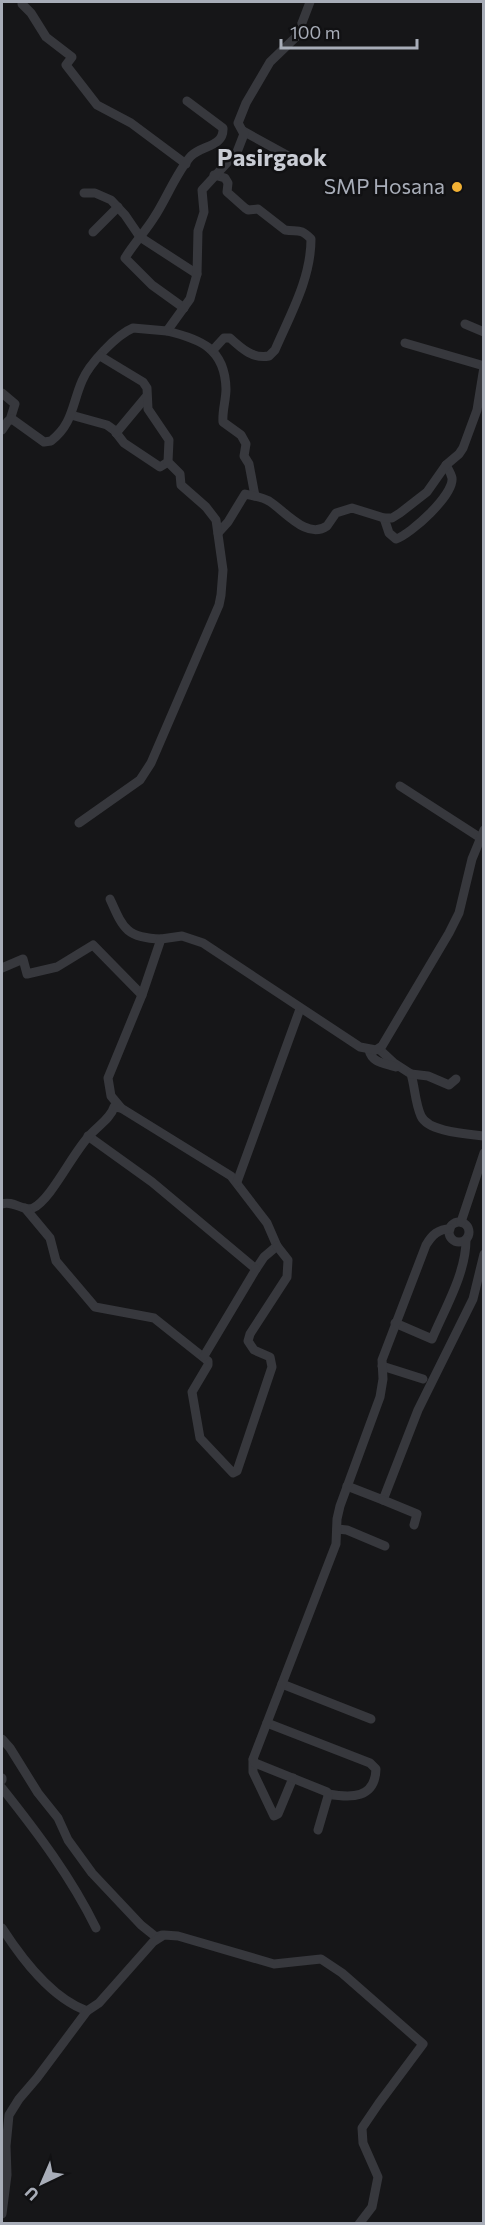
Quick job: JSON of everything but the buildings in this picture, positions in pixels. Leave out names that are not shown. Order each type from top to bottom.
[{"type":"street","points":[[22,2],[46,37],[72,57],[66,65],[97,105],[131,123],[186,164]]},
{"type":"street","points":[[292,159],[243,131],[238,123],[246,103],[270,62],[297,36],[310,2]]},
{"type":"street","points":[[184,308],[152,285],[126,260],[126,257],[154,219],[190,157],[217,143],[224,134],[223,128],[187,101]]},
{"type":"street","points":[[167,331],[193,292],[197,234],[204,212],[201,194],[204,185],[237,152],[243,131]]},
{"type":"street","points":[[213,351],[224,338],[230,338],[254,356],[269,356],[275,350],[299,296],[311,252],[310,239],[305,233],[298,229],[285,230],[257,208],[251,210],[245,208],[226,192],[228,183],[225,178],[214,175]]},
{"type":"street","points":[[84,194],[95,193],[105,197],[118,207],[140,237],[196,274]]},
{"type":"street","points":[[93,232],[118,207]]},
{"type":"street","points":[[465,324],[483,332]]},
{"type":"street","points":[[4,426],[15,420],[47,442],[53,440],[65,428],[71,416],[84,376],[123,333],[133,328],[167,331],[197,339],[213,351],[224,378],[226,389],[224,422],[241,435],[244,441],[244,456],[249,464],[255,496]]},
{"type":"street","points":[[218,533],[228,522],[245,494],[266,499],[307,529],[315,531],[327,526],[336,513],[352,508],[384,519],[400,513],[427,492],[446,465],[463,448],[477,410],[483,372],[405,343]]},
{"type":"street","points":[[80,823],[140,780],[155,755],[173,708],[219,605],[223,570],[213,515],[181,485],[180,474],[168,462],[169,440],[148,409],[147,388],[143,382],[100,356]]},
{"type":"street","points":[[2,393],[15,404],[4,426]]},
{"type":"street","points":[[116,433],[146,398]]},
{"type":"street","points":[[71,416],[107,425],[124,443],[160,467],[168,462]]},
{"type":"street","points":[[384,519],[389,533],[396,539],[414,527],[439,503],[450,485],[451,476],[446,465]]},
{"type":"street","points":[[379,1049],[450,933],[462,904],[481,834],[400,786]]},
{"type":"street","points":[[110,899],[120,923],[128,932],[144,939],[182,936],[203,942],[360,1047],[369,1050],[379,1049],[408,1072],[420,1115],[426,1123],[441,1129],[483,1136]]},
{"type":"street","points":[[25,1208],[50,1238],[56,1261],[95,1307],[154,1318],[208,1361],[208,1365],[191,1393],[200,1436],[230,1471],[235,1473],[272,1367],[270,1357],[254,1350],[248,1341],[250,1334],[287,1277],[288,1260],[277,1246],[267,1223],[237,1182],[213,1164],[121,1108],[111,1096],[108,1078],[142,995],[160,939]]},
{"type":"street","points":[[2,968],[23,959],[27,974],[57,967],[93,945],[142,995]]},
{"type":"street","points":[[237,1182],[300,1009]]},
{"type":"street","points":[[369,1050],[370,1056],[375,1060],[408,1072],[428,1076],[450,1085],[456,1079]]},
{"type":"street","points":[[2,1203],[10,1202],[25,1208],[33,1208],[47,1195],[88,1136],[110,1115],[114,1107],[121,1108]]},
{"type":"street","points":[[88,1136],[152,1182],[256,1269]]},
{"type":"street","points":[[461,1222],[483,1153]]},
{"type":"street","points":[[395,1323],[432,1339],[461,1271],[466,1253],[468,1228],[461,1222],[454,1223],[449,1236],[454,1241],[466,1240]]},
{"type":"street","points":[[293,1778],[278,1814],[274,1816],[253,1772],[253,1760],[336,1544],[340,1506],[380,1396],[382,1366],[395,1323],[426,1245],[441,1228],[450,1229]]},
{"type":"street","points":[[204,1356],[256,1269],[264,1257],[277,1246]]},
{"type":"street","points":[[383,1500],[418,1410],[473,1299],[482,1271],[483,1254]]},
{"type":"street","points":[[382,1366],[423,1379]]},
{"type":"street","points":[[347,1486],[417,1514],[414,1525]]},
{"type":"street","points":[[337,1528],[385,1546]]},
{"type":"street","points":[[282,1684],[371,1719]]},
{"type":"street","points":[[253,1760],[255,1763],[326,1791],[328,1794],[353,1797],[362,1795],[373,1781],[376,1771],[370,1763],[267,1723]]},
{"type":"street","points":[[2,1739],[38,1793],[58,1818],[68,1840],[92,1873],[141,1925],[156,1937],[177,1936],[274,1964],[321,1959],[342,1973],[423,2044],[362,2128],[363,2143],[378,2177],[372,2207],[359,2223]]},
{"type":"street","points":[[2,1788],[34,1827],[82,1900],[96,1928]]},
{"type":"street","points":[[318,1830],[328,1794]]},
{"type":"street","points":[[2,1928],[29,1966],[51,1987],[87,2011]]},
{"type":"street","points":[[2,2214],[8,2175],[6,2146],[9,2115],[87,2011],[99,2003],[153,1942],[162,1935]]},
{"type":"place","name":"SMP Hosana","points":[[457,187]]},
{"type":"district","name":"Pasirgaok","points":[[272,158]]}]
